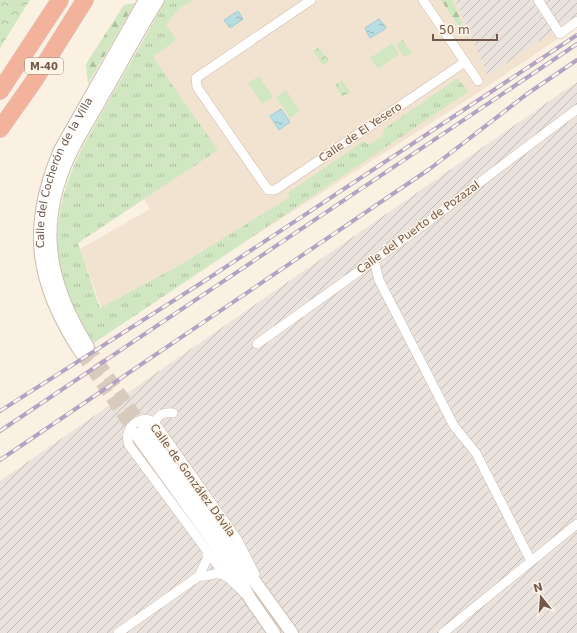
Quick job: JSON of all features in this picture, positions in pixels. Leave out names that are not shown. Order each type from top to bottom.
[{"type":"highway","name":"M-40","points":[[0,91],[60,0]]},
{"type":"highway","name":"M-40","points":[[0,129],[34,81],[85,0]]},
{"type":"street","name":"Calle del Cocherón de la Villa","points":[[146,0],[60,150],[49,175],[44,194],[40,225],[43,271],[56,312],[84,350],[66,308],[55,276],[51,254],[54,204],[67,160],[158,0]]},
{"type":"street","name":"Calle de El Yesero","points":[[311,0],[196,78],[197,87],[266,189],[275,190],[465,62]]},
{"type":"street","points":[[423,0],[478,81]]},
{"type":"street","points":[[538,0],[560,34],[577,21]]},
{"type":"street","name":"Calle del Puerto de Pozazal","points":[[257,344],[374,260],[577,109]]},
{"type":"street","points":[[374,260],[379,280],[454,426],[476,453],[531,561]]},
{"type":"street","points":[[145,428],[162,413],[173,413]]},
{"type":"street","name":"Calle de González Dávila","points":[[251,600],[225,574],[129,445],[127,434],[130,427],[136,422],[147,419],[145,428],[251,600],[274,633]]},
{"type":"street","name":"Calle de González Dávila","points":[[145,428],[292,633]]},
{"type":"street","points":[[443,633],[577,524]]},
{"type":"street","points":[[118,633],[199,576],[207,558],[208,551]]},
{"type":"street","points":[[199,576],[206,577],[225,574]]},
{"type":"shaded area","points":[[182,0],[577,0],[577,26],[470,98],[109,329],[80,249],[150,209],[103,129],[173,6]]},
{"type":"shaded area","points":[[455,0],[577,0],[577,15],[488,76]]},
{"type":"shaded area","points":[[577,82],[577,633],[0,633],[0,481]]},
{"type":"green space","points":[[0,0],[30,0],[0,48]]},
{"type":"green space","points":[[166,0],[193,0],[179,9],[166,24],[176,40],[153,57],[218,150],[78,243],[100,308],[182,264],[290,197],[289,192],[364,141],[367,144],[371,144],[383,135],[384,129],[458,78],[468,92],[94,343],[79,318],[68,295],[61,271],[58,248],[58,225],[62,201],[70,176],[81,150]]},
{"type":"green space","points":[[441,0],[453,0],[470,43]]},
{"type":"green space","points":[[135,3],[88,84],[86,64],[124,5]]},
{"type":"green space","points":[[403,40],[412,53],[404,57],[396,45]]},
{"type":"green space","points":[[392,43],[399,54],[378,69],[370,58]]},
{"type":"green space","points":[[319,47],[329,61],[323,65],[313,51]]},
{"type":"green space","points":[[259,76],[273,97],[262,104],[248,83]]},
{"type":"green space","points":[[342,80],[350,92],[342,97],[335,85]]},
{"type":"green space","points":[[286,90],[300,111],[290,118],[276,97]]},
{"type":"water","points":[[238,11],[243,19],[230,28],[224,20]]},
{"type":"water","points":[[379,19],[386,27],[370,38],[365,28]]},
{"type":"water","points":[[281,109],[290,122],[279,130],[270,116]]},
{"type":"tunnel","points":[[88,347],[144,428]]},
{"type":"tunnel","points":[[81,353],[136,434]]},
{"type":"railway","points":[[0,411],[206,280],[577,35]]},
{"type":"railway","points":[[0,431],[577,44]]},
{"type":"railway","points":[[0,460],[431,168],[527,94],[577,60]]}]
